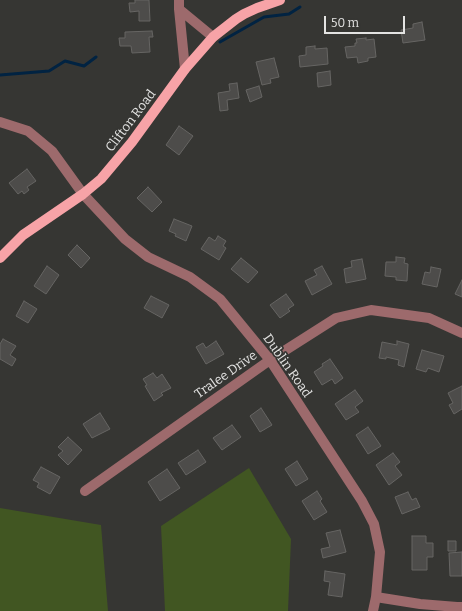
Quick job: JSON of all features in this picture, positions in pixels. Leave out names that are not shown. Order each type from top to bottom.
[{"type":"main road","name":"Clifton Road","points":[[0,258],[32,228],[83,194],[101,179],[122,154],[185,69],[214,37],[244,14],[256,8],[280,0]]},
{"type":"street","points":[[179,5],[214,37]]},
{"type":"street","points":[[179,5],[185,69]]},
{"type":"street","name":"Dublin Road","points":[[0,122],[28,131],[52,151],[83,194],[126,239],[148,257],[190,277],[220,299],[270,360],[362,502],[374,524],[380,552],[376,597],[373,611]]},
{"type":"street","name":"Tralee Drive","points":[[85,491],[270,360],[336,318],[371,310],[429,318],[462,333]]},
{"type":"street","points":[[376,597],[420,604],[457,608],[462,607]]},
{"type":"green space","points":[[249,468],[291,539],[288,611],[165,611],[161,526]]},
{"type":"green space","points":[[0,508],[101,525],[108,611],[0,611]]},
{"type":"building","points":[[135,0],[149,0],[150,21],[139,21],[139,11],[130,12],[129,3],[135,3]]},
{"type":"building","points":[[422,22],[425,40],[403,43],[401,30],[413,28],[413,24]]},
{"type":"building","points":[[152,31],[153,37],[149,37],[150,52],[132,53],[131,46],[120,46],[119,38],[125,38],[125,32]]},
{"type":"building","points":[[366,38],[366,40],[374,39],[376,57],[368,58],[368,61],[358,63],[357,57],[347,58],[345,47],[355,46],[355,43],[357,43],[356,39]]},
{"type":"building","points":[[315,46],[315,49],[327,48],[328,64],[300,67],[299,56],[306,55],[306,47]]},
{"type":"building","points":[[274,58],[279,77],[270,79],[271,83],[262,85],[256,62]]},
{"type":"building","points":[[330,71],[331,85],[318,87],[317,73]]},
{"type":"building","points":[[237,83],[239,98],[227,100],[228,110],[220,111],[218,93],[230,91],[229,84]]},
{"type":"building","points":[[259,86],[262,97],[250,102],[246,90]]},
{"type":"building","points":[[179,126],[193,136],[179,155],[166,145]]},
{"type":"building","points":[[27,169],[36,181],[27,187],[29,190],[24,194],[22,191],[18,194],[9,183]]},
{"type":"building","points":[[148,187],[162,202],[152,212],[137,198]]},
{"type":"building","points":[[174,219],[192,226],[186,241],[175,236],[176,234],[169,231]]},
{"type":"building","points":[[218,236],[226,241],[223,246],[226,248],[219,260],[201,249],[209,237],[215,241]]},
{"type":"building","points":[[77,245],[90,258],[81,268],[68,255]]},
{"type":"building","points":[[396,257],[405,258],[404,263],[408,264],[407,281],[396,280],[396,277],[385,276],[386,262],[396,262]]},
{"type":"building","points":[[241,258],[258,272],[248,283],[231,269]]},
{"type":"building","points":[[362,259],[366,279],[346,283],[344,269],[352,267],[351,261]]},
{"type":"building","points":[[47,266],[59,275],[46,294],[34,286]]},
{"type":"building","points":[[322,266],[332,284],[312,295],[305,281],[317,275],[314,270]]},
{"type":"building","points":[[431,267],[441,269],[437,287],[422,284],[425,272],[430,273]]},
{"type":"building","points":[[462,280],[462,297],[455,294]]},
{"type":"building","points":[[286,294],[294,305],[288,309],[290,311],[280,318],[270,305]]},
{"type":"building","points":[[151,296],[169,305],[162,318],[144,308]]},
{"type":"building","points":[[24,301],[37,309],[28,323],[16,316]]},
{"type":"building","points":[[3,339],[16,346],[10,355],[16,359],[12,366],[0,359],[0,344]]},
{"type":"building","points":[[216,341],[224,354],[206,364],[196,347],[203,343],[206,348]]},
{"type":"building","points":[[397,341],[409,344],[404,367],[398,365],[399,360],[386,357],[386,359],[379,358],[382,342],[397,345]]},
{"type":"building","points":[[422,350],[444,356],[439,372],[428,368],[426,372],[416,369]]},
{"type":"building","points":[[330,359],[343,378],[335,384],[332,379],[322,385],[314,372]]},
{"type":"building","points":[[153,373],[157,378],[162,374],[171,388],[161,393],[163,395],[154,401],[145,386],[147,385],[143,379]]},
{"type":"building","points":[[462,386],[462,409],[454,414],[449,405],[453,403],[448,393]]},
{"type":"building","points":[[355,390],[363,401],[355,407],[359,412],[346,420],[335,404]]},
{"type":"building","points":[[261,408],[272,425],[260,432],[250,416]]},
{"type":"building","points":[[100,413],[110,429],[92,438],[83,424]]},
{"type":"building","points":[[232,425],[241,437],[222,450],[213,438]]},
{"type":"building","points":[[368,427],[381,446],[368,454],[356,435]]},
{"type":"building","points":[[68,437],[82,450],[68,465],[58,455],[63,451],[58,447]]},
{"type":"building","points":[[198,450],[206,462],[186,475],[178,463]]},
{"type":"building","points":[[393,453],[400,462],[395,466],[402,475],[389,485],[376,465]]},
{"type":"building","points":[[297,461],[308,479],[296,486],[285,469]]},
{"type":"building","points":[[41,467],[60,477],[50,494],[37,487],[39,483],[33,480]]},
{"type":"building","points":[[167,469],[180,488],[160,501],[148,482]]},
{"type":"building","points":[[317,491],[322,499],[320,501],[327,512],[314,520],[302,501]]},
{"type":"building","points":[[408,492],[412,500],[416,498],[420,507],[402,514],[395,497]]},
{"type":"building","points":[[340,530],[346,552],[323,558],[321,549],[330,547],[326,533]]},
{"type":"building","points":[[412,536],[426,536],[426,543],[433,543],[433,557],[427,557],[427,570],[412,570]]},
{"type":"building","points":[[448,541],[456,541],[456,551],[448,551]]},
{"type":"building","points":[[462,552],[462,576],[450,576],[449,553]]},
{"type":"building","points":[[325,571],[345,574],[342,597],[328,595],[330,582],[324,581]]},
{"type":"waterway","points":[[220,42],[264,17],[289,14],[300,7]]},
{"type":"waterway","points":[[0,75],[49,71],[65,61],[84,66],[96,57]]}]
